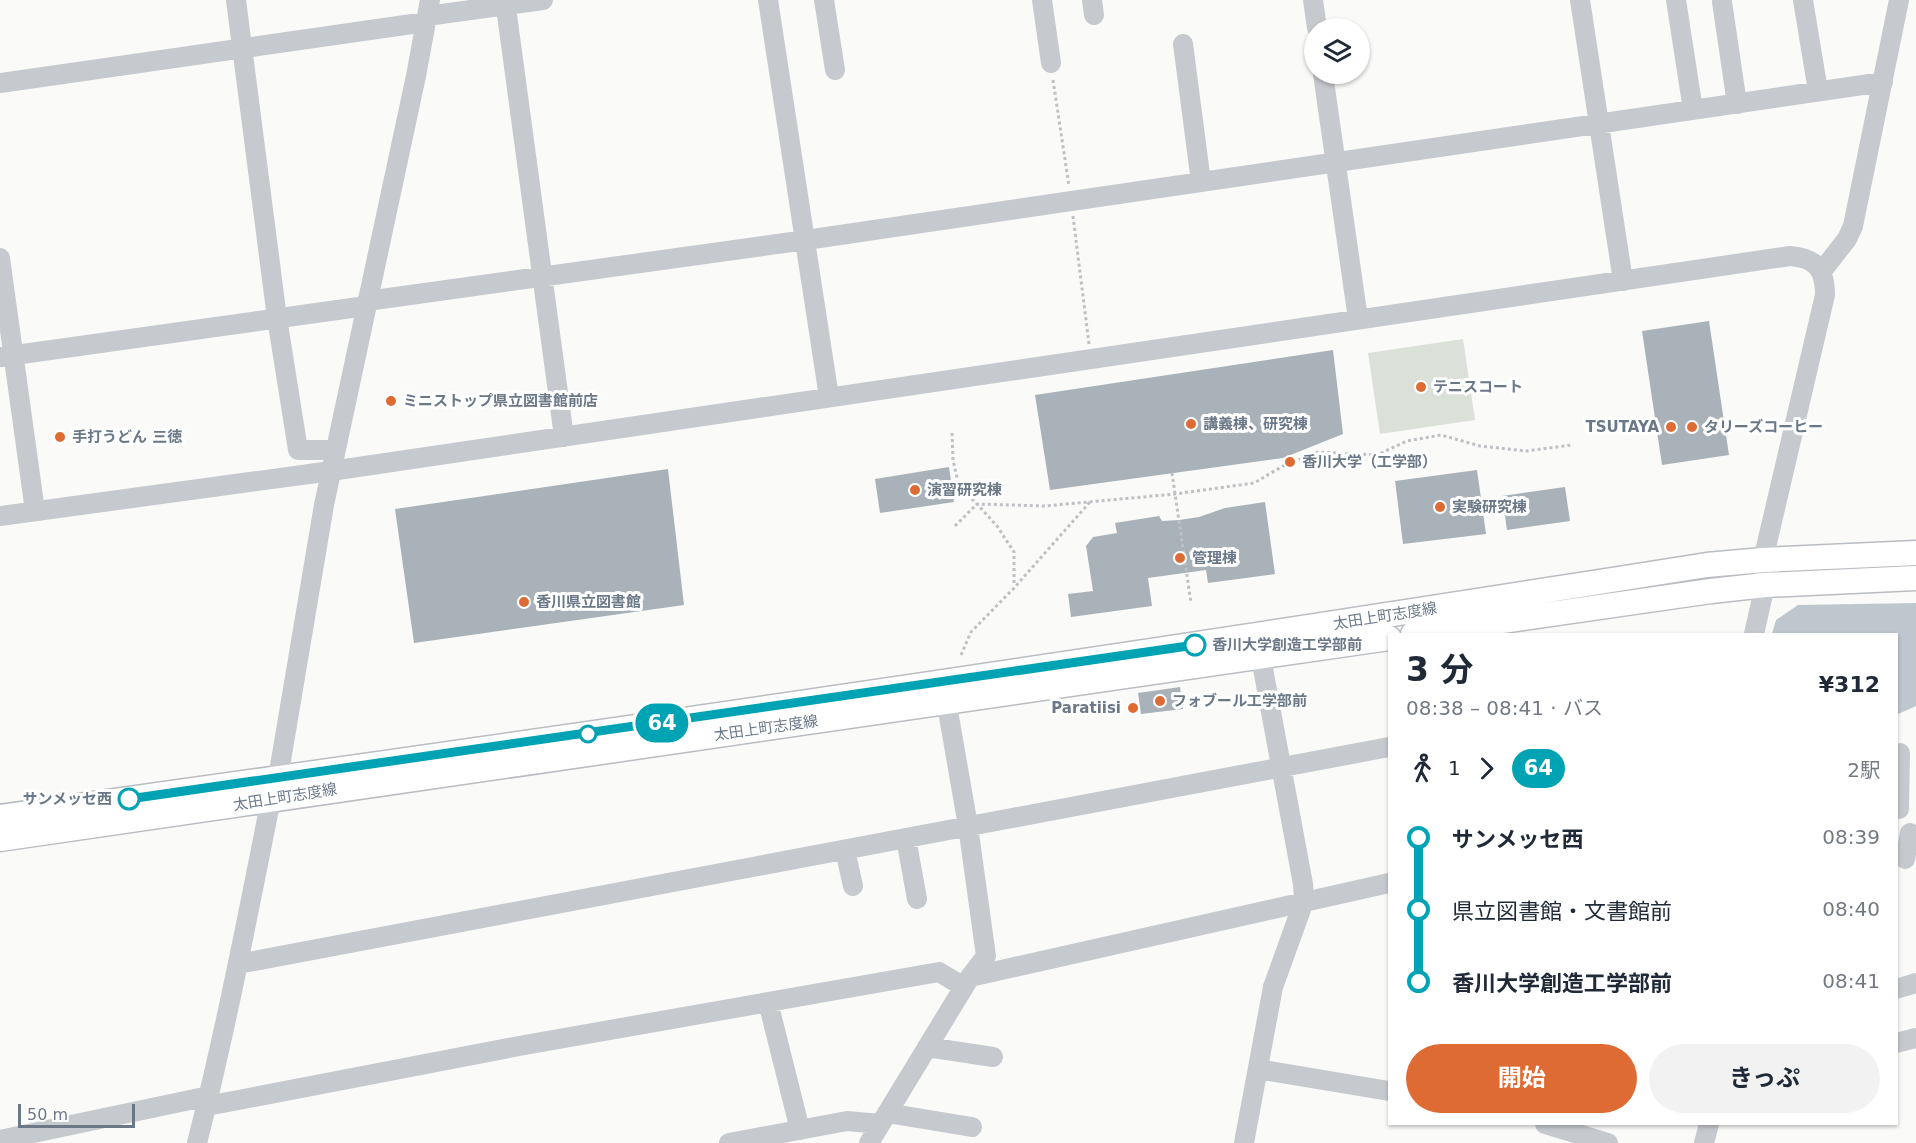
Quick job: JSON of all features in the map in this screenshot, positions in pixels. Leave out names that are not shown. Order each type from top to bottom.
[{"type":"main road","name":"太田上町志度線","points":[[0,817],[274,788],[1259,646],[1707,565],[1763,560],[1916,554]]},
{"type":"main road","name":"太田上町志度線","points":[[1420,633],[1765,585],[1916,578]]},
{"type":"main road","name":"太田上町志度線","points":[[1259,646],[1388,638]]},
{"type":"main road","name":"太田上町志度線","points":[[0,838],[274,788]]},
{"type":"street","points":[[236,0],[277,318],[298,450],[335,450]]},
{"type":"street","points":[[0,82],[242,48],[428,13],[543,0]]},
{"type":"street","points":[[768,0],[829,398]]},
{"type":"street","points":[[824,0],[835,70]]},
{"type":"street","points":[[1042,0],[1051,63]]},
{"type":"street","points":[[1312,0],[1315,18]]},
{"type":"street","points":[[1580,0],[1623,281]]},
{"type":"street","points":[[1676,0],[1693,110]]},
{"type":"street","points":[[1803,0],[1818,91]]},
{"type":"street","points":[[1822,271],[1847,239],[1853,225],[1899,0]]},
{"type":"street","points":[[1722,2],[1737,104]]},
{"type":"street","points":[[506,3],[564,437]]},
{"type":"street","points":[[198,1143],[216,1069],[274,788],[335,450],[428,13]]},
{"type":"street","points":[[1183,44],[1202,182]]},
{"type":"street","points":[[7,356],[1882,82]]},
{"type":"street","points":[[1324,84],[1358,319]]},
{"type":"street","points":[[0,516],[331,471],[1790,256],[1803,257],[1822,271],[1825,295],[1763,560],[1765,585],[1754,633]]},
{"type":"street","points":[[0,258],[7,356],[35,511]]},
{"type":"street","points":[[1244,1143],[1274,987],[1304,901],[1303,884],[1259,646]]},
{"type":"street","points":[[869,1143],[967,982],[986,956],[968,826],[945,692]]},
{"type":"street","points":[[238,964],[1388,747]]},
{"type":"street","points":[[1898,809],[1904,751]]},
{"type":"street","points":[[1906,859],[1907,831]]},
{"type":"street","points":[[906,838],[917,899]]},
{"type":"street","points":[[844,850],[853,886]]},
{"type":"street","points":[[0,1140],[939,972],[967,982],[1304,901],[1388,883]]},
{"type":"street","points":[[1898,988],[1916,983]]},
{"type":"street","points":[[768,1002],[800,1130]]},
{"type":"street","points":[[1898,1043],[1916,1038]]},
{"type":"street","points":[[927,1047],[993,1058]]},
{"type":"street","points":[[1258,1069],[1388,1091]]},
{"type":"street","points":[[729,1143],[847,1121],[883,1118],[972,1127]]},
{"type":"street","points":[[1548,1125],[1608,1143]]},
{"type":"street","points":[[1704,1143],[1709,1125]]},
{"type":"path","points":[[952,433],[953,460],[959,486],[997,526],[1014,552],[1014,588]]},
{"type":"path","points":[[955,526],[977,504],[1046,506],[1175,495],[1254,483],[1283,466],[1318,452],[1377,455],[1407,441],[1441,435],[1480,446],[1526,451],[1572,445]]},
{"type":"path","points":[[1172,473],[1191,603]]},
{"type":"path","points":[[961,655],[970,632],[1014,588],[1090,502]]},
{"type":"shaded area","name":"テニスコート","points":[[1463,339],[1475,420],[1380,434],[1368,353]]},
{"type":"shaded area","points":[[1916,603],[1916,706],[1898,714],[1898,633],[1772,633],[1776,620],[1798,605]]},
{"type":"building","points":[[1709,321],[1729,455],[1662,465],[1642,331]]},
{"type":"building","name":"講義棟、研究棟","points":[[1333,350],[1343,434],[1283,458],[1050,490],[1035,395]]},
{"type":"building","name":"演習研究棟","points":[[949,467],[954,502],[880,513],[875,479]]},
{"type":"building","points":[[668,469],[684,605],[414,643],[395,509]]},
{"type":"building","name":"実験研究棟","points":[[1477,470],[1486,534],[1403,544],[1395,481]]},
{"type":"building","points":[[1565,487],[1570,521],[1507,530],[1502,496]]},
{"type":"building","name":"管理棟","points":[[1265,502],[1275,574],[1208,583],[1206,570],[1148,578],[1152,606],[1071,617],[1068,594],[1093,591],[1086,546],[1093,537],[1117,533],[1115,523],[1159,516],[1162,521],[1179,520],[1199,517],[1225,508]]},
{"type":"building","name":"フォブール工学部前","points":[[1180,687],[1183,709],[1141,714],[1138,693]]},
{"type":"bus line","name":"64","points":[[129,799],[1195,645]]},
{"type":"place","name":"テニスコート","points":[[1421,387]]},
{"type":"place","name":"ミニストップ県立図書館前店","points":[[391,401]]},
{"type":"place","name":"講義棟、研究棟","points":[[1191,424]]},
{"type":"place","name":"TSUTAYA","points":[[1671,427]]},
{"type":"place","name":"タリーズコーヒー","points":[[1692,427]]},
{"type":"place","name":"手打うどん 三徳","points":[[60,437]]},
{"type":"place","name":"香川大学（工学部）","points":[[1290,462]]},
{"type":"place","name":"演習研究棟","points":[[915,490]]},
{"type":"place","name":"実験研究棟","points":[[1440,507]]},
{"type":"place","name":"管理棟","points":[[1180,558]]},
{"type":"place","name":"香川県立図書館","points":[[524,602]]},
{"type":"place","name":"香川大学創造工学部前","points":[[1195,645]]},
{"type":"place","name":"フォブール工学部前","points":[[1160,701]]},
{"type":"place","name":"Paratiisi","points":[[1133,708]]},
{"type":"place","name":"サンメッセ西","points":[[129,799]]}]
